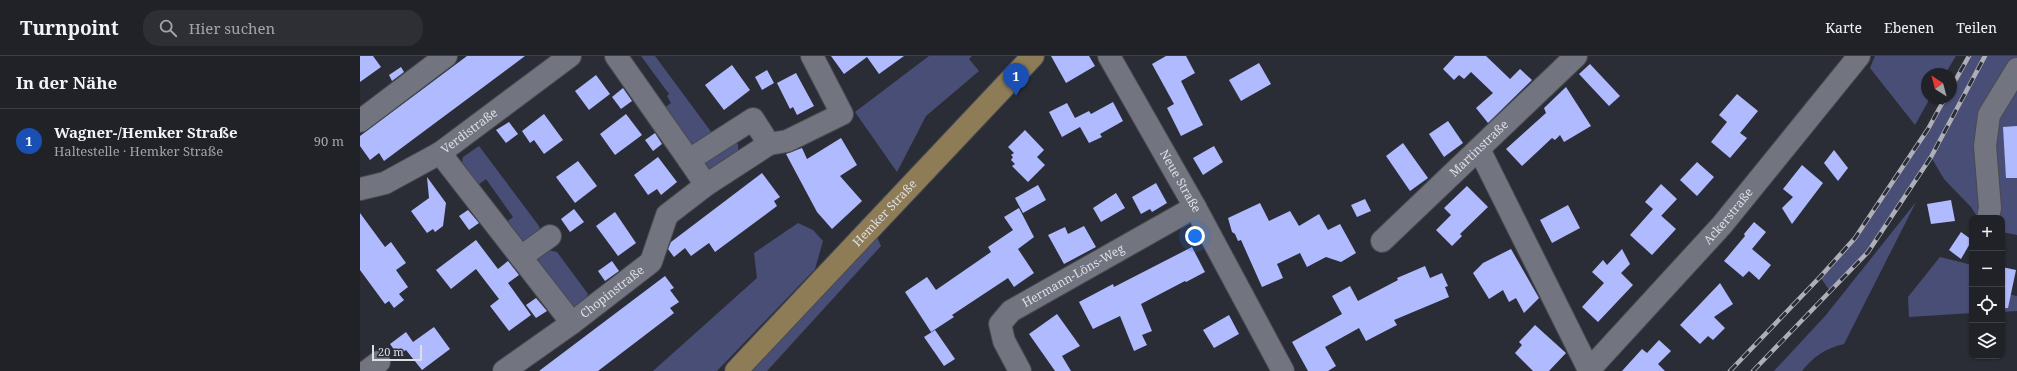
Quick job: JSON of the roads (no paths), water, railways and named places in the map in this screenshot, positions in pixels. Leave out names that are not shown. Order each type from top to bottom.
[{"type":"main road","name":"Hemker Straße","points":[[736,371],[1033,56]]},
{"type":"street","points":[[360,121],[446,56]]},
{"type":"street","points":[[616,56],[706,185]]},
{"type":"street","name":"Chopinstraße","points":[[504,371],[572,323],[651,262],[667,215],[706,185],[769,144],[787,140],[842,114],[812,56]]},
{"type":"street","name":"Neue Straße","points":[[1109,56],[1195,207],[1283,371]]},
{"type":"street","name":"Martinstraße","points":[[1382,241],[1576,56]]},
{"type":"street","name":"Ackerstraße","points":[[1479,149],[1589,370],[1722,225],[1859,56]]},
{"type":"street","name":"Verdistraße","points":[[360,189],[385,183],[440,153],[563,58]]},
{"type":"street","points":[[1989,215],[1990,208],[1985,146],[1990,115],[2017,69]]},
{"type":"street","points":[[689,160],[753,119],[769,144]]},
{"type":"street","name":"Chopinstraße","points":[[440,153],[572,323]]},
{"type":"street","name":"Hermann-Löns-Weg","points":[[1020,371],[1004,341],[1000,324],[1011,311],[1195,207]]},
{"type":"street","points":[[521,258],[550,236]]},
{"type":"railway","points":[[1957,77],[1969,56]]},
{"type":"railway","points":[[1753,371],[1868,252],[1931,157],[1985,56]]},
{"type":"railway","points":[[1730,371],[1820,277],[1855,238],[1928,129],[1942,104]]},
{"type":"place","name":"Wagner-/Hemker Straße","points":[[1016,96]]}]
